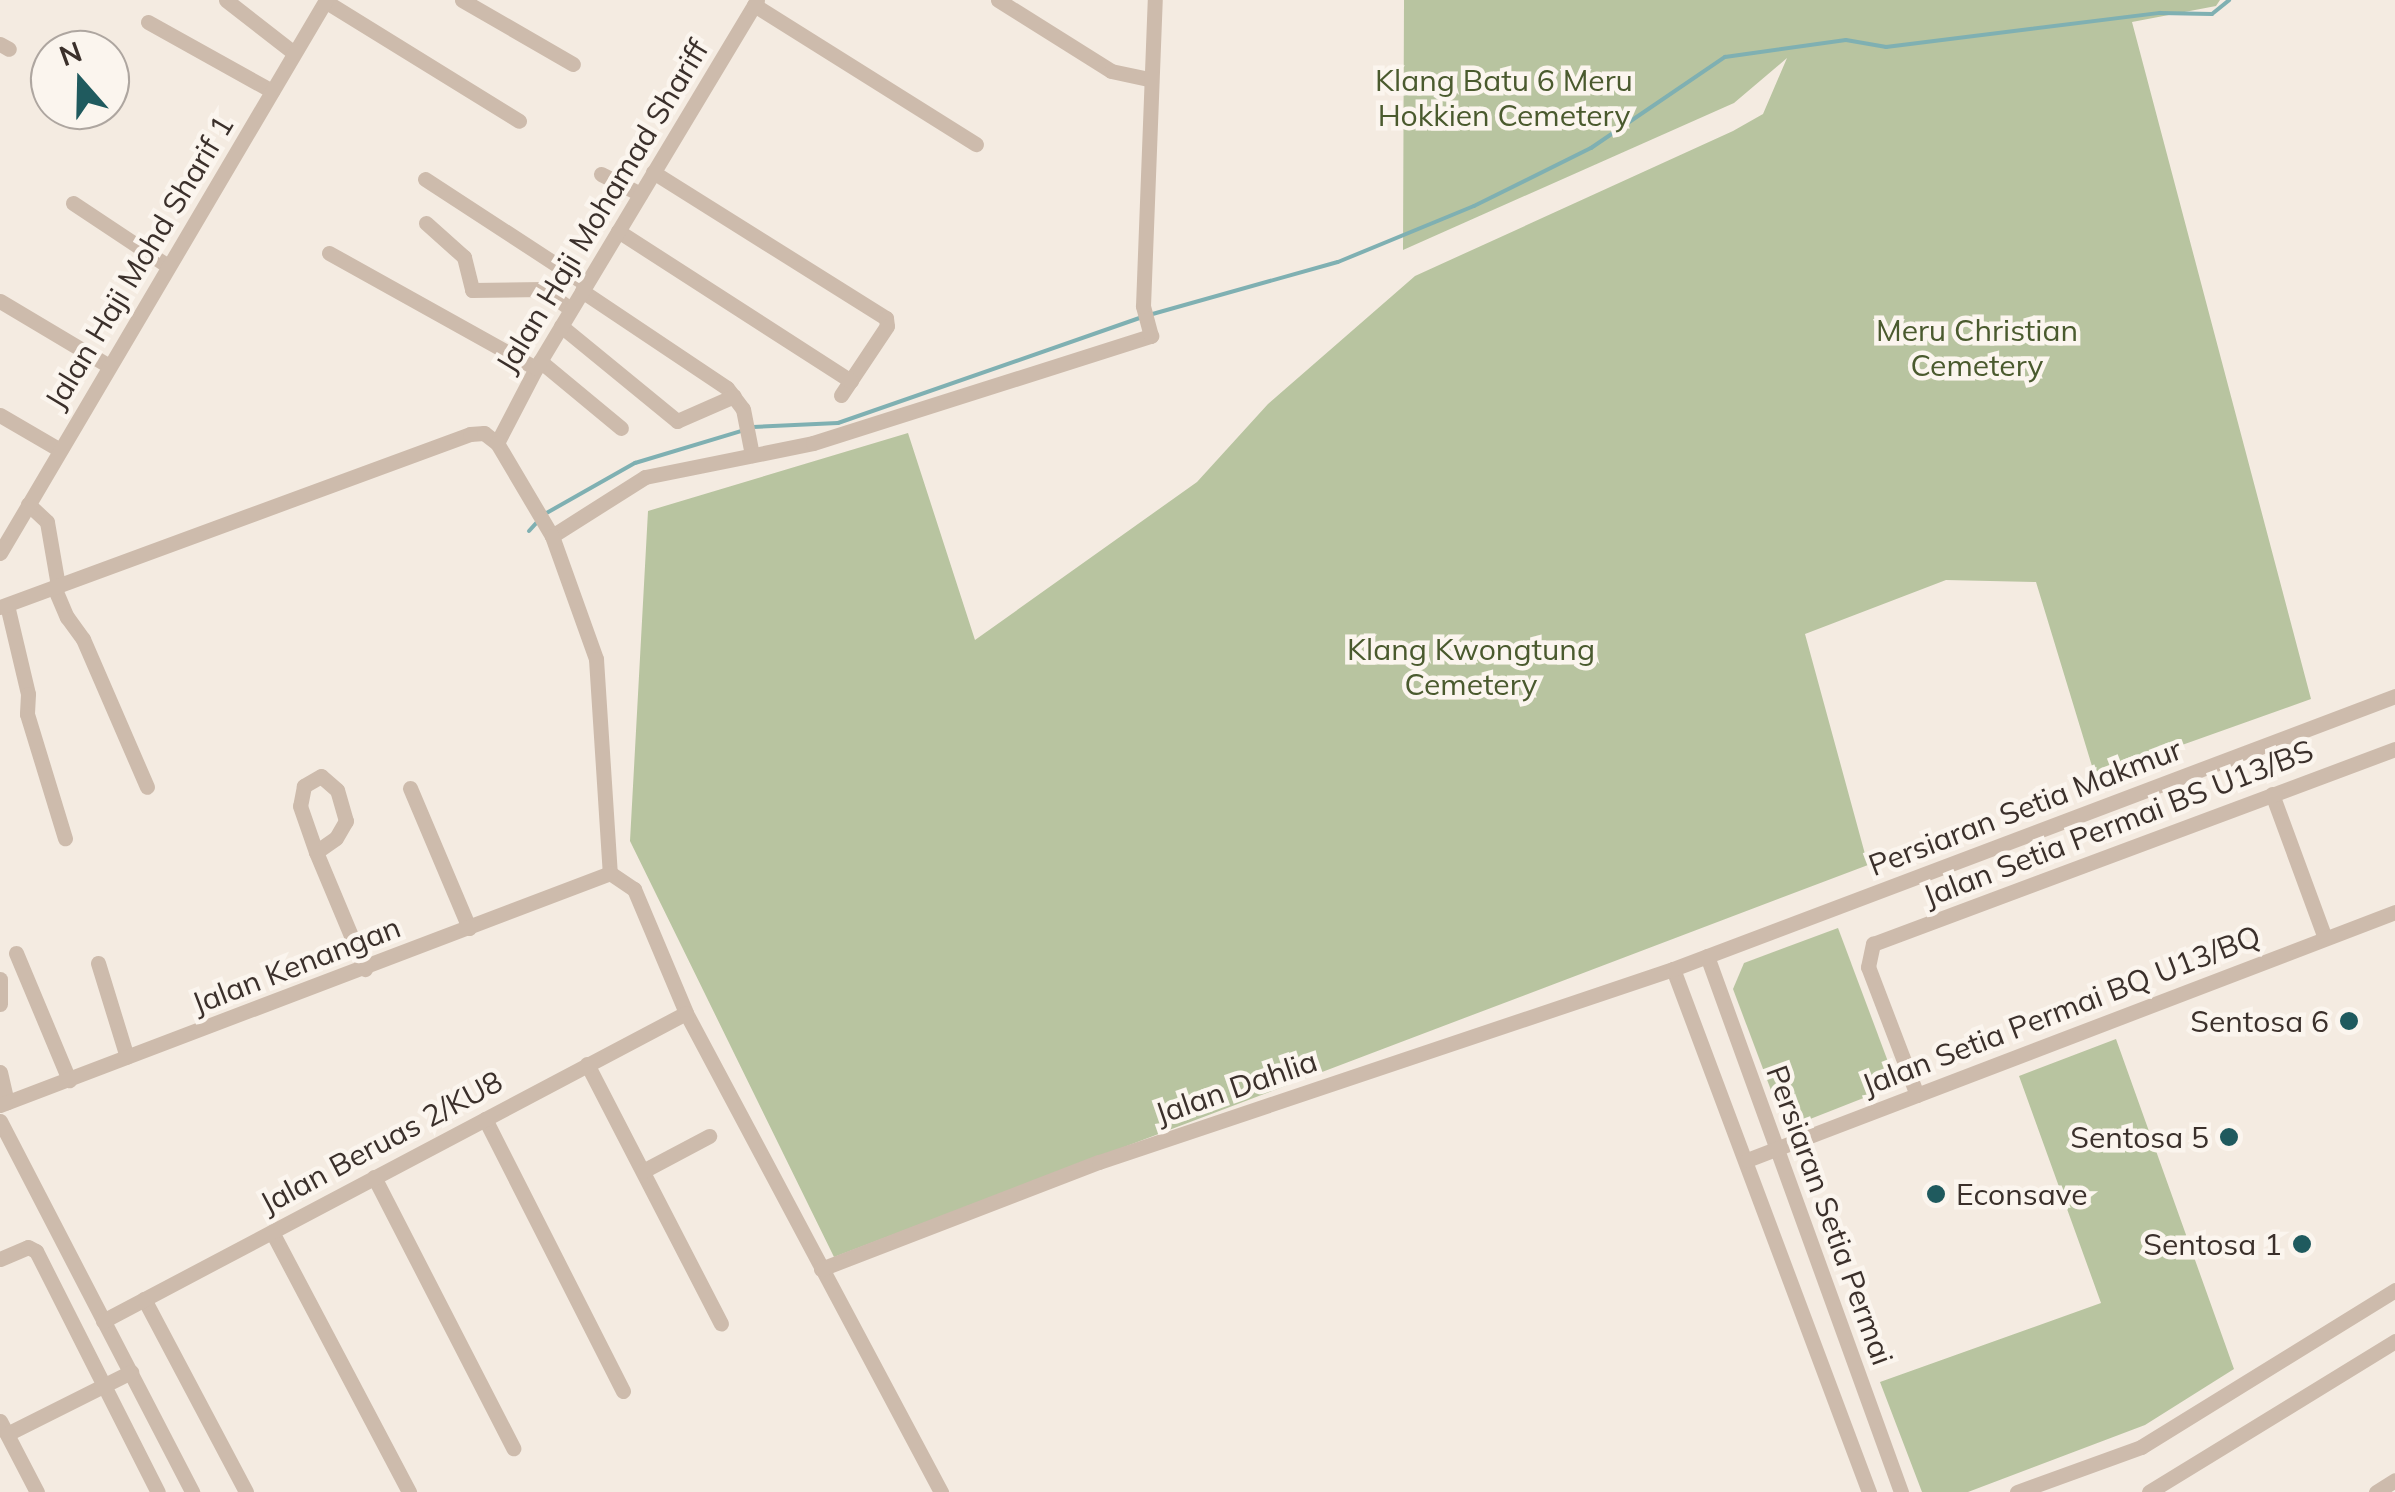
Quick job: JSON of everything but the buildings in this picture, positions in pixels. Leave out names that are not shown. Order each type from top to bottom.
[{"type":"street","points":[[226,0],[294,53]]},
{"type":"street","points":[[325,0],[519,120]]},
{"type":"street","name":"Jalan Haji Mohd Sharif 1","points":[[0,554],[325,0]]},
{"type":"street","points":[[462,0],[573,64]]},
{"type":"street","points":[[998,0],[1111,71],[1150,79]]},
{"type":"street","points":[[545,525],[645,477],[750,440],[813,443],[1150,336],[1145,314],[1155,0]]},
{"type":"street","points":[[755,2],[976,144]]},
{"type":"street","name":"Jalan Haji Mohamad Shariff","points":[[498,443],[560,326],[755,2]]},
{"type":"street","points":[[148,22],[272,92]]},
{"type":"street","points":[[618,231],[846,388],[887,326],[886,318],[653,172]]},
{"type":"street","points":[[602,174],[640,194]]},
{"type":"street","points":[[425,179],[734,396],[750,440]]},
{"type":"street","points":[[74,203],[168,266]]},
{"type":"street","points":[[426,223],[467,260],[472,290],[544,288],[570,310]]},
{"type":"street","points":[[329,253],[538,364],[621,428]]},
{"type":"street","points":[[0,301],[110,366]]},
{"type":"street","points":[[560,326],[678,421],[734,396]]},
{"type":"street","points":[[0,415],[60,450]]},
{"type":"street","points":[[65,838],[27,714],[28,694],[4,606],[470,434],[484,433],[498,443],[545,525],[596,659],[610,873],[634,889],[686,1014],[941,1492]]},
{"type":"street","points":[[28,504],[47,522],[56,587],[67,617],[84,639],[147,787]]},
{"type":"street","name":"Persiaran Setia Makmur","points":[[1673,969],[2395,696]]},
{"type":"street","name":"Jalan Setia Permai BS U13/BS","points":[[1917,1095],[1868,967],[1873,944],[2395,748]]},
{"type":"street","points":[[316,852],[336,838],[346,821],[337,790],[321,776],[304,786],[300,806],[316,852],[365,969]]},
{"type":"street","points":[[410,788],[469,928]]},
{"type":"street","points":[[2272,794],[2325,938]]},
{"type":"street","name":"Jalan Kenangan","points":[[4,1103],[610,873]]},
{"type":"street","name":"Jalan Setia Permai BQ U13/BQ","points":[[1747,1160],[2395,912]]},
{"type":"street","points":[[16,953],[68,1080]]},
{"type":"street","name":"Persiaran Setia Permai","points":[[1707,956],[1901,1492]]},
{"type":"street","points":[[98,963],[127,1058]]},
{"type":"street","name":"Persiaran Setia Permai","points":[[1673,969],[1870,1492]]},
{"type":"street","name":"Jalan Dahlia","points":[[820,1269],[1099,1162],[1673,969]]},
{"type":"street","points":[[0,979],[0,1004]]},
{"type":"street","name":"Jalan Beruas 2/KU8","points":[[104,1321],[686,1014]]},
{"type":"street","points":[[588,1064],[721,1324]]},
{"type":"street","points":[[0,1072],[4,1103]]},
{"type":"street","points":[[485,1119],[623,1391]]},
{"type":"street","points":[[0,1121],[192,1492]]},
{"type":"street","points":[[643,1171],[709,1136]]},
{"type":"street","points":[[374,1177],[513,1448]]},
{"type":"street","points":[[272,1232],[409,1492]]},
{"type":"street","points":[[0,1259],[28,1247],[36,1252],[158,1492]]},
{"type":"street","points":[[2017,1492],[2142,1446],[2395,1290]]},
{"type":"street","points":[[144,1299],[246,1492]]},
{"type":"street","points":[[2149,1492],[2395,1341]]},
{"type":"street","points":[[37,1492],[3,1428],[103,1388],[131,1372]]},
{"type":"street","points":[[2376,1492],[2395,1480]]},
{"type":"green space","name":"Klang Kwongtung Cemetery","points":[[1404,0],[2220,0],[2216,6],[2132,22],[2311,699],[2095,776],[2036,582],[1946,580],[1805,634],[1868,865],[834,1257],[630,841],[648,511],[908,433],[975,640],[1197,482],[1268,404],[1415,276],[1763,114],[1787,58],[1734,103],[1403,250]]},
{"type":"green space","points":[[1838,928],[1893,1075],[1889,1088],[1800,1123],[1780,1114],[1733,989],[1744,963]]},
{"type":"green space","points":[[2116,1039],[2234,1369],[2145,1425],[1968,1492],[1922,1492],[1880,1382],[2101,1303],[2019,1076]]},
{"type":"waterway","points":[[1149,315],[1338,262],[1474,206],[1591,148],[1725,57],[1846,40],[1886,47],[2160,13],[2212,14],[2229,0]]},
{"type":"waterway","points":[[753,427],[838,423],[1140,318]]},
{"type":"waterway","points":[[543,515],[635,463],[744,430]]},
{"type":"waterway","points":[[529,531],[537,522]]},
{"type":"place","name":"Sentosa 6","points":[[2349,1021]]},
{"type":"place","name":"Sentosa 5","points":[[2229,1137]]},
{"type":"place","name":"Econsave","points":[[1936,1194]]},
{"type":"place","name":"Sentosa 1","points":[[2302,1244]]},
{"type":"park label","name":"Klang Batu 6 Meru Hokkien Cemetery","points":[[1504,97]]},
{"type":"park label","name":"Meru Christian Cemetery","points":[[1977,347]]}]
